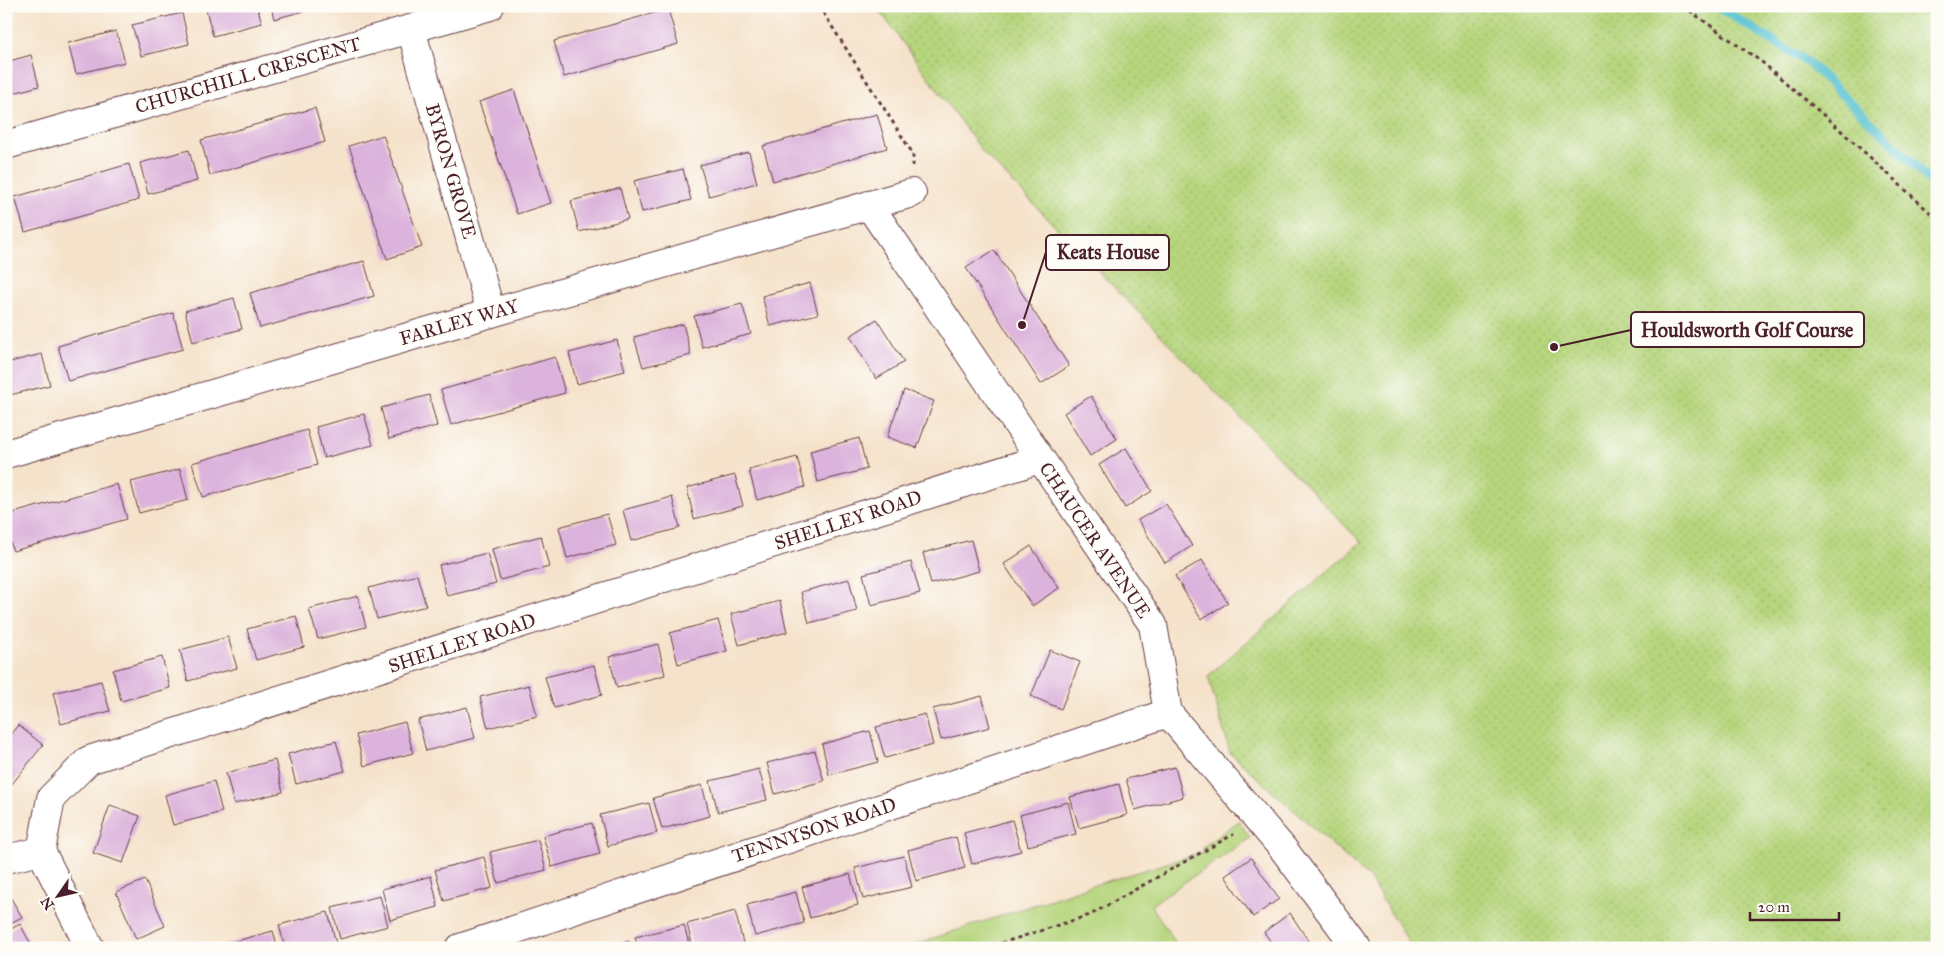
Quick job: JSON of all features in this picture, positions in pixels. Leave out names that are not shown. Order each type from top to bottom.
[{"type":"street","name":"CHURCHILL CRESCENT","points":[[6,145],[490,6]]},
{"type":"street","name":"BYRON GROVE","points":[[411,29],[491,313]]},
{"type":"street","name":"FARLEY WAY","points":[[6,454],[912,193]]},
{"type":"street","name":"CHAUCER AVENUE","points":[[869,205],[1153,624],[1168,713]]},
{"type":"street","name":"SHELLEY ROAD","points":[[41,851],[51,798],[89,760],[1040,459]]},
{"type":"street","points":[[1168,713],[1284,850],[1357,948]]},
{"type":"street","name":"TENNYSON ROAD","points":[[460,948],[1168,713]]},
{"type":"street","points":[[6,859],[41,851],[90,948]]},
{"type":"path","points":[[819,6],[913,154],[912,193]]},
{"type":"path","points":[[1683,6],[1763,63],[1836,126],[1937,219]]},
{"type":"path","points":[[986,948],[1090,915],[1244,829],[1258,818]]},
{"type":"green space","points":[[876,6],[1937,6],[1937,948],[1412,948],[1369,878],[1230,753],[1208,676],[1361,542],[982,151]]},
{"type":"green space","points":[[1239,821],[1250,838],[1151,905],[1179,948],[904,948],[1094,885],[1204,852],[1203,847]]},
{"type":"building","points":[[205,6],[257,6],[262,23],[213,36]]},
{"type":"building","points":[[271,6],[319,6],[319,7],[274,19]]},
{"type":"building","points":[[668,9],[678,44],[564,77],[554,41]]},
{"type":"building","points":[[182,13],[189,44],[141,56],[132,25]]},
{"type":"building","points":[[116,31],[125,62],[76,74],[68,43]]},
{"type":"building","points":[[31,55],[39,86],[6,95],[6,62]]},
{"type":"building","points":[[514,90],[551,203],[517,214],[479,102]]},
{"type":"building","points":[[315,108],[325,142],[210,175],[201,140]]},
{"type":"building","points":[[877,114],[887,148],[773,181],[763,146]]},
{"type":"building","points":[[383,135],[422,247],[387,259],[349,146]]},
{"type":"building","points":[[189,150],[197,181],[148,194],[140,163]]},
{"type":"building","points":[[749,152],[757,183],[709,196],[700,165]]},
{"type":"building","points":[[129,164],[139,200],[25,232],[15,197]]},
{"type":"building","points":[[683,169],[691,200],[642,212],[634,181]]},
{"type":"building","points":[[620,188],[628,219],[579,232],[571,201]]},
{"type":"building","points":[[994,250],[1069,366],[1041,384],[966,268]]},
{"type":"building","points":[[364,261],[374,296],[260,328],[250,293]]},
{"type":"building","points":[[810,283],[818,314],[770,326],[762,296]]},
{"type":"building","points":[[234,298],[242,329],[193,342],[185,311]]},
{"type":"building","points":[[742,304],[751,334],[702,347],[694,316]]},
{"type":"building","points":[[173,313],[183,349],[68,381],[58,346]]},
{"type":"building","points":[[877,319],[904,362],[876,379],[850,336]]},
{"type":"building","points":[[683,324],[691,355],[643,367],[634,337]]},
{"type":"building","points":[[617,340],[625,371],[577,384],[569,353]]},
{"type":"building","points":[[42,354],[50,385],[6,396],[6,363]]},
{"type":"building","points":[[555,357],[565,393],[451,425],[441,390]]},
{"type":"building","points":[[904,390],[934,401],[917,448],[887,437]]},
{"type":"building","points":[[429,395],[437,426],[389,439],[381,408]]},
{"type":"building","points":[[1091,396],[1117,439],[1090,456],[1064,413]]},
{"type":"building","points":[[364,414],[373,445],[324,458],[316,427]]},
{"type":"building","points":[[307,430],[317,465],[203,497],[192,463]]},
{"type":"building","points":[[859,438],[867,469],[818,482],[810,451]]},
{"type":"building","points":[[1126,448],[1152,491],[1125,508],[1099,465]]},
{"type":"building","points":[[797,457],[805,487],[757,500],[749,470]]},
{"type":"building","points":[[180,469],[188,500],[139,513],[131,482]]},
{"type":"building","points":[[735,475],[743,506],[694,519],[687,488]]},
{"type":"building","points":[[117,484],[127,519],[13,551],[6,528],[6,515]]},
{"type":"building","points":[[672,497],[680,528],[631,541],[623,510]]},
{"type":"building","points":[[1166,504],[1192,546],[1165,563],[1138,520]]},
{"type":"building","points":[[607,514],[616,545],[567,558],[559,527]]},
{"type":"building","points":[[541,536],[549,567],[500,580],[492,549]]},
{"type":"building","points":[[971,540],[979,571],[931,584],[923,553]]},
{"type":"building","points":[[1031,546],[1059,588],[1032,606],[1004,564]]},
{"type":"building","points":[[487,553],[496,584],[447,596],[439,565]]},
{"type":"building","points":[[1202,560],[1228,603],[1201,619],[1175,576]]},
{"type":"building","points":[[911,562],[920,593],[871,605],[863,574]]},
{"type":"building","points":[[417,575],[426,606],[377,619],[369,588]]},
{"type":"building","points":[[849,579],[857,611],[809,623],[801,592]]},
{"type":"building","points":[[358,596],[366,627],[318,639],[309,609]]},
{"type":"building","points":[[780,601],[787,632],[739,645],[731,614]]},
{"type":"building","points":[[296,616],[304,647],[256,660],[247,629]]},
{"type":"building","points":[[718,620],[727,651],[678,664],[670,633]]},
{"type":"building","points":[[228,637],[237,668],[188,681],[180,650]]},
{"type":"building","points":[[658,644],[665,675],[617,688],[609,657]]},
{"type":"building","points":[[1050,650],[1080,662],[1061,709],[1031,696]]},
{"type":"building","points":[[162,657],[170,688],[121,701],[113,670]]},
{"type":"building","points":[[594,665],[602,695],[554,708],[545,677]]},
{"type":"building","points":[[101,681],[110,711],[61,724],[53,693]]},
{"type":"building","points":[[529,685],[537,716],[488,728],[480,697]]},
{"type":"building","points":[[982,696],[990,727],[941,740],[933,709]]},
{"type":"building","points":[[467,707],[475,738],[426,751],[418,720]]},
{"type":"building","points":[[925,714],[933,745],[885,758],[876,727]]},
{"type":"building","points":[[405,722],[413,753],[364,766],[356,735]]},
{"type":"building","points":[[18,725],[43,745],[12,784],[6,780],[6,740]]},
{"type":"building","points":[[870,731],[878,762],[829,775],[822,744]]},
{"type":"building","points":[[336,741],[345,771],[296,784],[288,754]]},
{"type":"building","points":[[815,751],[824,781],[775,794],[767,763]]},
{"type":"building","points":[[275,760],[283,792],[234,804],[226,773]]},
{"type":"building","points":[[1175,767],[1183,797],[1135,810],[1126,779]]},
{"type":"building","points":[[759,769],[767,800],[718,812],[710,781]]},
{"type":"building","points":[[214,781],[222,812],[173,825],[165,795]]},
{"type":"building","points":[[1119,784],[1127,815],[1079,828],[1070,797]]},
{"type":"building","points":[[702,785],[710,816],[662,829],[653,798]]},
{"type":"building","points":[[1068,802],[1076,834],[1028,846],[1020,815]]},
{"type":"building","points":[[649,803],[657,833],[608,846],[600,815]]},
{"type":"building","points":[[110,805],[140,816],[123,863],[93,853]]},
{"type":"building","points":[[1012,820],[1021,851],[972,864],[964,833]]},
{"type":"building","points":[[592,823],[600,854],[552,867],[543,836]]},
{"type":"building","points":[[956,837],[965,868],[916,881],[908,850]]},
{"type":"building","points":[[538,840],[546,870],[498,883],[490,852]]},
{"type":"building","points":[[904,856],[912,887],[863,899],[855,868]]},
{"type":"building","points":[[484,857],[492,888],[444,901],[435,870]]},
{"type":"building","points":[[1251,858],[1279,899],[1253,917],[1225,876]]},
{"type":"building","points":[[850,874],[858,905],[810,918],[802,887]]},
{"type":"building","points":[[431,876],[438,907],[390,920],[382,889]]},
{"type":"building","points":[[145,880],[165,926],[136,939],[116,892]]},
{"type":"building","points":[[6,890],[22,917],[6,925]]},
{"type":"building","points":[[796,892],[804,923],[755,936],[747,905]]},
{"type":"building","points":[[380,896],[388,926],[340,939],[332,908]]},
{"type":"building","points":[[735,911],[743,943],[724,948],[693,948],[687,924]]},
{"type":"building","points":[[328,912],[336,943],[317,948],[285,948],[279,925]]},
{"type":"building","points":[[1290,913],[1313,948],[1275,948],[1264,932]]},
{"type":"building","points":[[20,924],[33,948],[6,948],[6,932]]},
{"type":"building","points":[[684,925],[690,948],[638,948],[635,937]]},
{"type":"building","points":[[273,931],[278,948],[226,948],[225,944]]},
{"type":"building","points":[[629,941],[630,948],[607,948],[607,947]]},
{"type":"waterway","points":[[1716,6],[1810,64],[1906,156],[1937,189]]},
{"type":"place","name":"Keats House","points":[[1022,325]]},
{"type":"place","name":"Houldsworth Golf Course","points":[[1554,347]]}]
